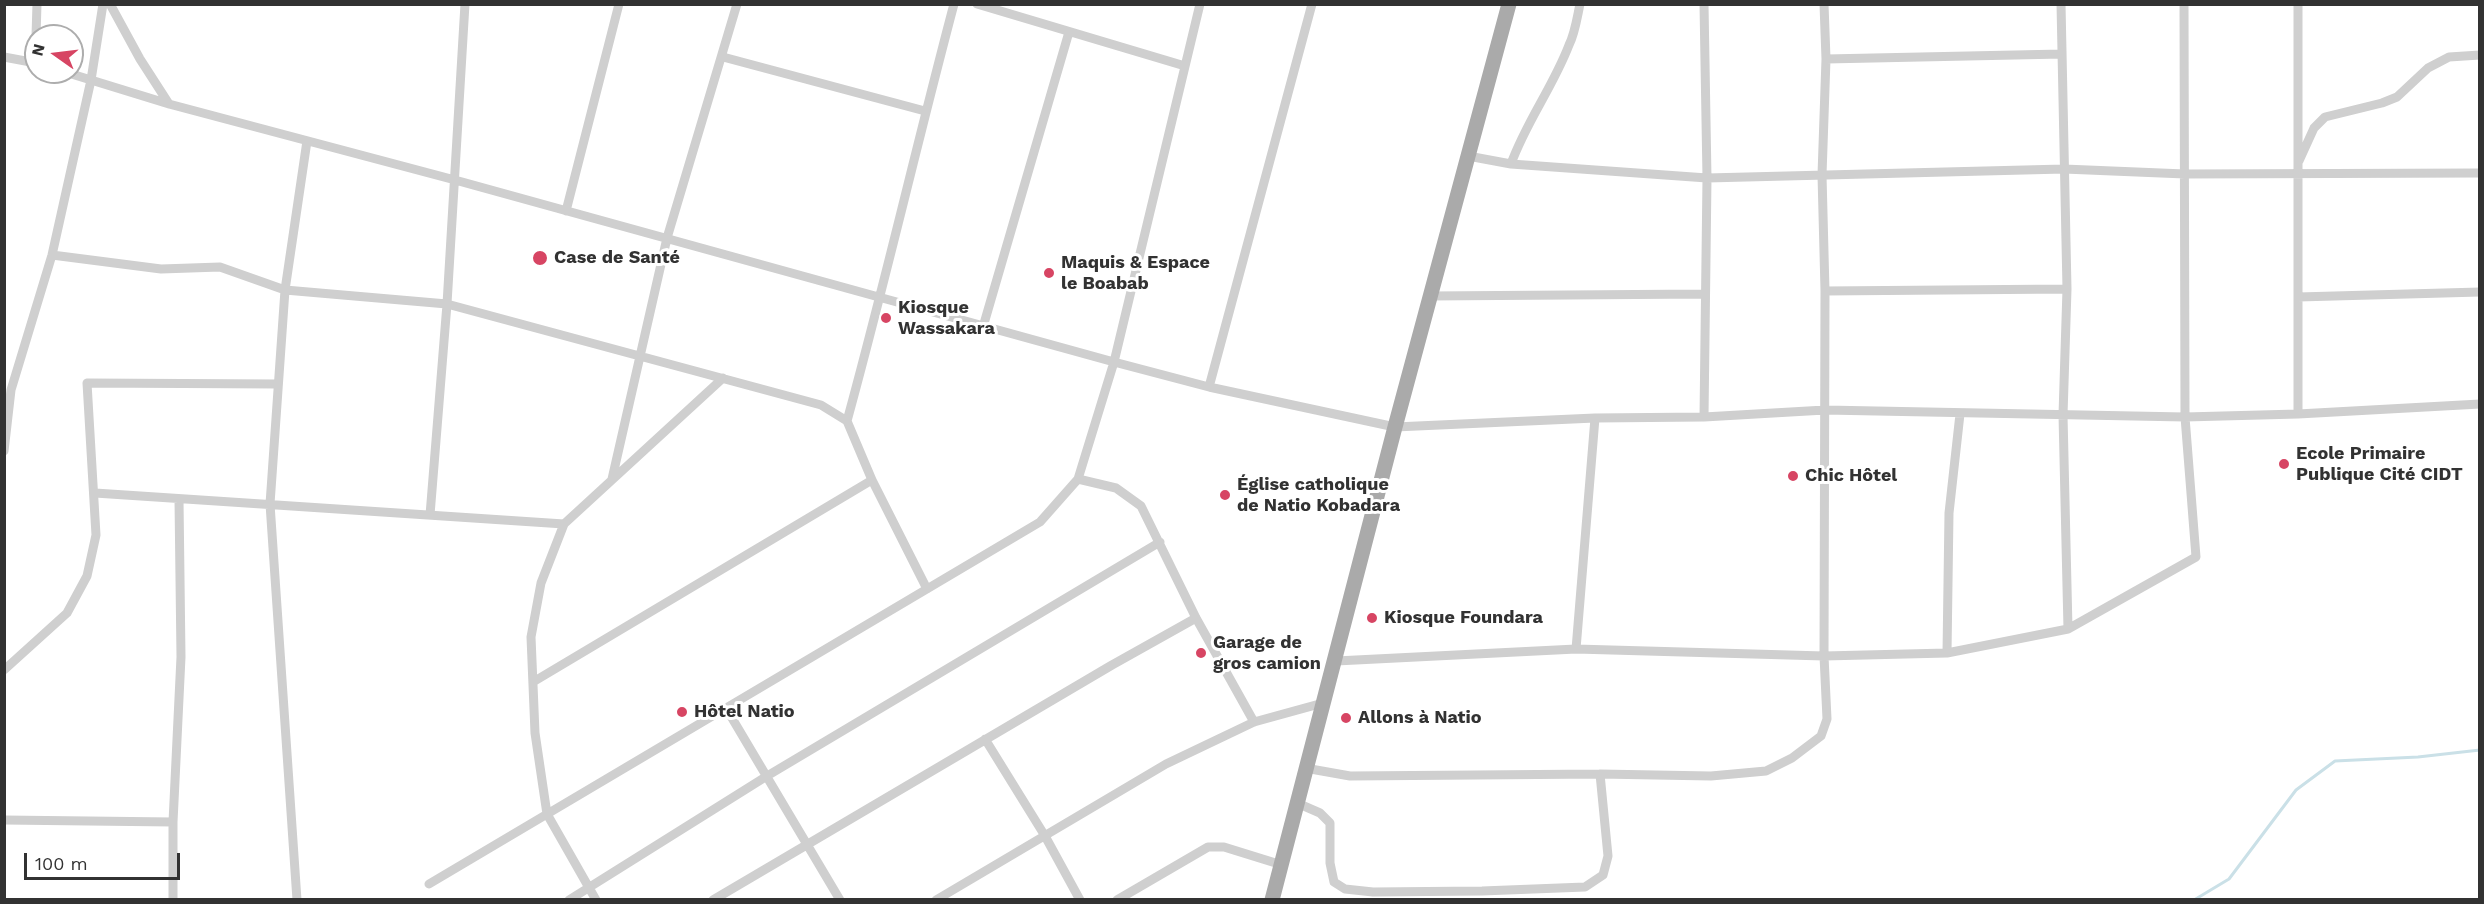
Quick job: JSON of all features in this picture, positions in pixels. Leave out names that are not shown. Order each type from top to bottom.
[{"type":"main road","points":[[1272,899],[1305,768],[1336,661],[1395,427],[1509,4]]},
{"type":"street","points":[[36,24],[37,4]]},
{"type":"street","points":[[4,451],[11,390],[52,255],[91,80],[103,4]]},
{"type":"street","points":[[110,4],[140,60],[169,104]]},
{"type":"street","points":[[430,515],[447,304],[465,4]]},
{"type":"street","points":[[566,211],[619,4]]},
{"type":"street","points":[[612,479],[668,238],[737,4]]},
{"type":"street","points":[[847,421],[881,298],[954,4]]},
{"type":"street","points":[[977,4],[1185,66]]},
{"type":"street","points":[[429,884],[1040,522],[1078,479],[1114,362],[1200,4]]},
{"type":"street","points":[[1209,387],[1312,4]]},
{"type":"street","points":[[1511,164],[1519,142],[1547,93],[1570,44],[1580,4]]},
{"type":"street","points":[[1704,4],[1707,178],[1704,417]]},
{"type":"street","points":[[1305,768],[1350,776],[1600,774],[1711,776],[1766,771],[1792,758],[1821,736],[1827,719],[1824,656],[1825,291],[1822,175],[1826,59],[1824,4]]},
{"type":"street","points":[[2061,4],[2067,289],[2063,415],[2068,628]]},
{"type":"street","points":[[1336,661],[1576,649],[1824,656],[1947,653],[2068,628],[2196,557],[2185,417],[2184,4]]},
{"type":"street","points":[[2298,4],[2298,414]]},
{"type":"street","points":[[983,327],[1069,32]]},
{"type":"street","points":[[1826,59],[2062,54]]},
{"type":"street","points":[[2298,168],[2314,128],[2325,117],[2382,104],[2397,97],[2428,68],[2449,57],[2480,56]]},
{"type":"street","points":[[4,57],[24,61]]},
{"type":"street","points":[[723,57],[926,111]]},
{"type":"street","points":[[84,78],[169,104],[668,238],[1114,362],[1209,387],[1395,427],[1595,418],[1704,417],[1825,410],[2185,417],[2298,414],[2480,404]]},
{"type":"street","points":[[297,900],[270,504],[285,290],[307,141]]},
{"type":"street","points":[[1468,156],[1511,164],[1707,178],[2064,169],[2185,174],[2298,168],[2480,173]]},
{"type":"street","points":[[52,255],[161,269],[220,267],[285,290],[447,304],[820,405],[847,421],[872,480],[927,589]]},
{"type":"street","points":[[1825,291],[2067,289]]},
{"type":"street","points":[[2298,297],[2480,292]]},
{"type":"street","points":[[1430,296],[1704,294]]},
{"type":"street","points":[[597,900],[547,814],[535,733],[531,637],[541,583],[564,524],[723,378]]},
{"type":"street","points":[[4,670],[67,614],[87,576],[96,535],[87,383],[278,384]]},
{"type":"street","points":[[1947,653],[1949,513],[1960,414]]},
{"type":"street","points":[[1576,649],[1595,418]]},
{"type":"street","points":[[1078,479],[1116,488],[1141,506],[1197,618],[1254,722]]},
{"type":"street","points":[[533,682],[872,480]]},
{"type":"street","points":[[95,493],[564,524]]},
{"type":"street","points":[[173,900],[173,822],[181,657],[179,500]]},
{"type":"street","points":[[569,900],[767,776],[1160,542]]},
{"type":"street","points":[[713,900],[808,842],[1197,618]]},
{"type":"street","points":[[936,900],[1166,765],[1254,722],[1323,703]]},
{"type":"street","points":[[726,708],[808,842],[840,900]]},
{"type":"street","points":[[985,739],[1045,836],[1080,900]]},
{"type":"street","points":[[1297,803],[1320,813],[1330,823],[1330,863],[1334,882],[1345,889],[1373,892],[1472,892],[1585,887],[1603,875],[1608,856],[1600,774]]},
{"type":"street","points":[[4,820],[173,822]]},
{"type":"street","points":[[1117,900],[1208,847],[1224,846],[1282,866]]},
{"type":"waterway","points":[[2194,900],[2229,879],[2296,790],[2335,761],[2418,757],[2480,750]]},
{"type":"place","name":"Case de Santé","points":[[540,258]]},
{"type":"place","name":"Maquis & Espace le Boabab","points":[[1049,273]]},
{"type":"place","name":"Kiosque Wassakara","points":[[886,318]]},
{"type":"place","name":"Ecole Primaire Publique Cité CIDT","points":[[2284,464]]},
{"type":"place","name":"Chic Hôtel","points":[[1793,476]]},
{"type":"place","name":"Église catholique de Natio Kobadara","points":[[1225,495]]},
{"type":"place","name":"Kiosque Foundara","points":[[1372,618]]},
{"type":"place","name":"Garage de gros camion","points":[[1201,653]]},
{"type":"place","name":"Hôtel Natio","points":[[682,712]]},
{"type":"place","name":"Allons à Natio","points":[[1346,718]]}]
